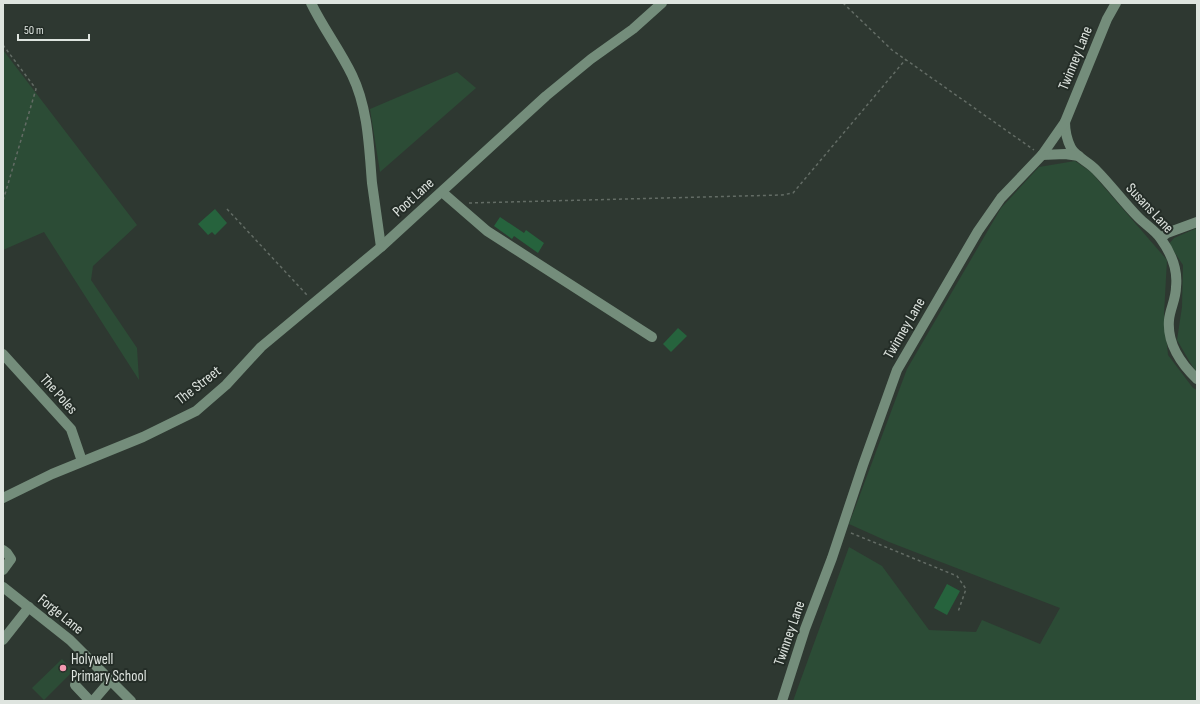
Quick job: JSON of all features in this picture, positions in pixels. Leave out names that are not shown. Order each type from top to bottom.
[{"type":"street","name":"Poot Lane","points":[[311,3],[318,18],[352,75],[360,99],[366,126],[381,247]]},
{"type":"street","name":"Poot Lane","points":[[381,247],[546,96],[591,59],[633,29],[662,3]]},
{"type":"street","name":"Twinney Lane","points":[[782,701],[805,629],[897,370],[978,231],[1001,198],[1042,155],[1065,122],[1107,19],[1116,3]]},
{"type":"street","name":"Susans Lane","points":[[1065,122],[1065,133],[1072,149],[1096,169],[1160,238],[1173,259],[1176,273],[1176,287],[1169,319],[1171,340],[1176,352],[1190,372],[1197,379]]},
{"type":"street","points":[[1042,155],[1065,154],[1079,156]]},
{"type":"street","points":[[442,192],[487,231],[652,337]]},
{"type":"street","points":[[1160,238],[1167,233],[1197,222]]},
{"type":"street","name":"The Street","points":[[3,498],[32,483],[82,461],[143,437],[196,411],[226,385],[261,347],[381,247]]},
{"type":"street","name":"The Poles","points":[[3,354],[71,429],[82,461]]},
{"type":"street","points":[[3,550],[7,553],[10,559],[3,570]]},
{"type":"street","name":"Forge Lane","points":[[3,587],[70,640],[131,701]]},
{"type":"street","points":[[3,640],[29,607]]},
{"type":"street","points":[[75,685],[92,701],[111,680]]},
{"type":"path","points":[[842,3],[892,50],[1042,155]]},
{"type":"path","points":[[3,45],[36,89],[3,201]]},
{"type":"path","points":[[455,203],[782,195],[793,193],[906,59]]},
{"type":"path","points":[[227,209],[314,303]]},
{"type":"path","points":[[841,530],[957,576],[966,589],[958,612]]},
{"type":"green space","points":[[3,50],[137,225],[93,266],[91,280],[137,348],[139,380],[44,232],[3,250]]},
{"type":"green space","points":[[457,72],[476,88],[380,172],[370,109]]},
{"type":"green space","points":[[1075,161],[1091,172],[1167,260],[1164,314],[1168,355],[1193,388],[1197,390],[1197,701],[793,701],[849,547],[882,566],[929,630],[976,632],[982,620],[1040,644],[1060,608],[889,542],[849,524],[907,369],[1001,208],[1039,167]]},
{"type":"green space","points":[[1197,228],[1197,372],[1177,340],[1182,307],[1183,265],[1169,244],[1174,238]]},
{"type":"green space","points":[[62,659],[73,671],[44,700],[32,688]]},
{"type":"building","points":[[215,209],[227,223],[215,235],[212,232],[208,235],[198,224]]},
{"type":"building","points":[[500,217],[524,233],[526,230],[544,243],[538,253],[514,236],[512,239],[494,226]]},
{"type":"building","points":[[678,328],[687,336],[671,352],[663,344]]},
{"type":"building","points":[[947,584],[960,591],[947,615],[934,608]]},
{"type":"place","name":"Holywell Primary School","points":[[63,668]]}]
